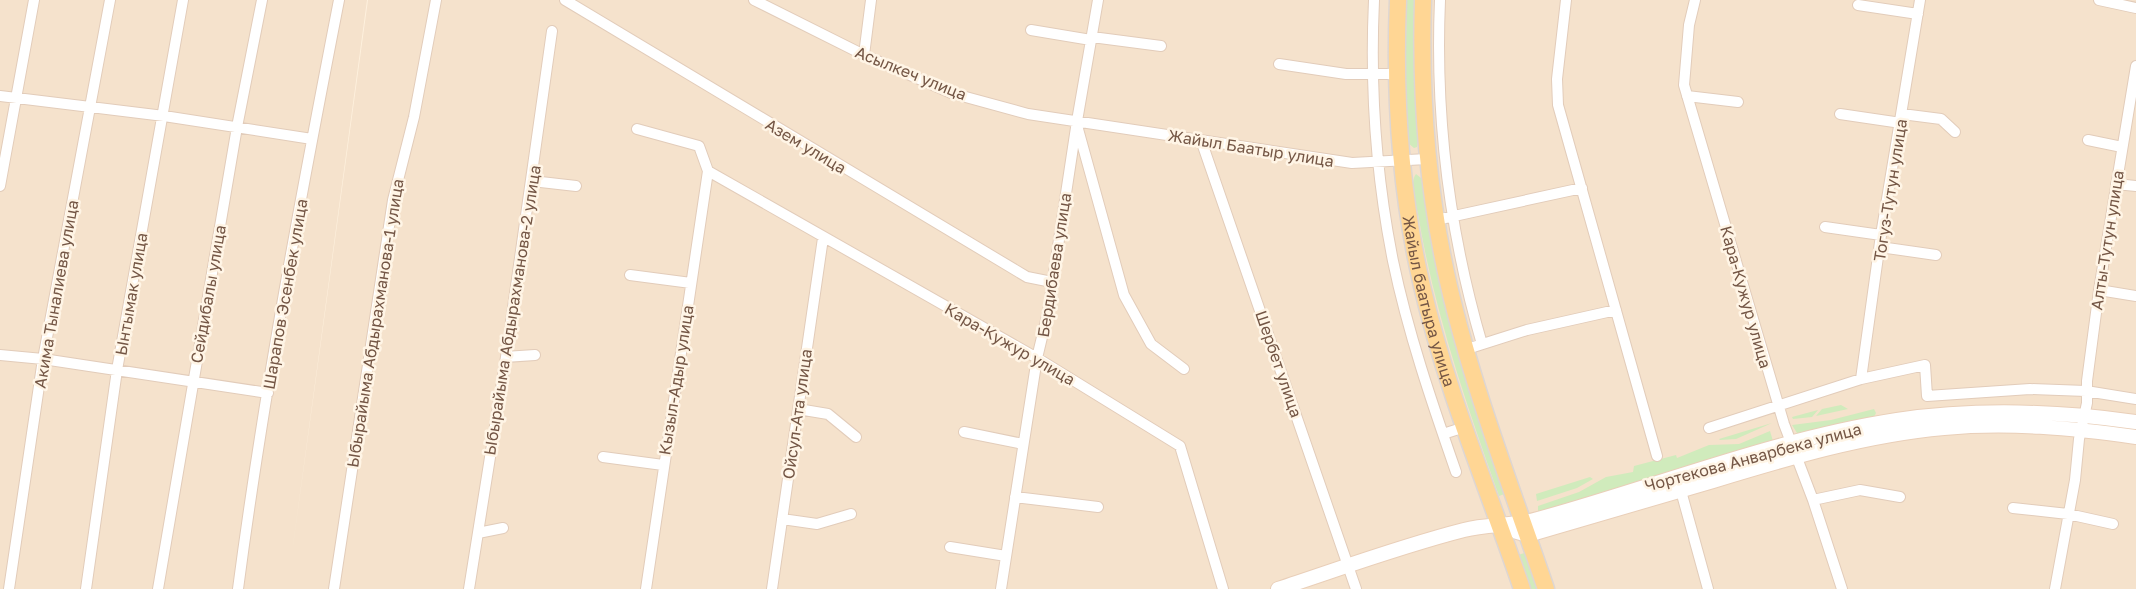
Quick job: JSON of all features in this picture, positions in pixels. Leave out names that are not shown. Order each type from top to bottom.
[{"type":"main road","name":"Жайыл баатыра улица","points":[[1398,0],[1396,74],[1402,161],[1410,225],[1422,287],[1465,427],[1522,589]]},
{"type":"main road","name":"Жайыл баатыра улица","points":[[1423,0],[1422,93],[1427,159],[1436,220],[1449,286],[1466,349],[1546,589]]},
{"type":"main road","name":"Чортекова Анварбека улица","points":[[1526,529],[1898,420],[1988,412],[2086,415],[2136,422]]},
{"type":"main road","name":"Чортекова Анварбека улица","points":[[1526,529],[1681,490],[1794,449],[1944,428],[2027,426],[2082,430],[2136,437]]},
{"type":"main road","points":[[1278,589],[1466,529],[1500,526],[1526,529]]},
{"type":"street","points":[[0,186],[34,0]]},
{"type":"street","name":"Акима Тыналиева улица","points":[[9,589],[43,360],[76,181],[92,107],[110,0]]},
{"type":"street","name":"Ынтымак улица","points":[[86,589],[117,370],[164,116],[183,0]]},
{"type":"street","name":"Сейдибалы улица","points":[[158,589],[192,381],[237,127],[262,0]]},
{"type":"street","name":"Шарапов Эсенбек улица","points":[[238,589],[268,393],[312,139],[339,0]]},
{"type":"street","name":"Ыбырайыма Абдырахманова-1 улица","points":[[334,589],[392,200],[414,117],[436,0]]},
{"type":"street","name":"Азем улица","points":[[565,0],[1027,277],[1052,282]]},
{"type":"street","name":"Асылкеч улица","points":[[754,0],[864,55],[951,93],[1028,114],[1077,121]]},
{"type":"street","points":[[864,55],[870,0]]},
{"type":"street","name":"Бердибаева улица","points":[[1000,589],[1037,358],[1048,312],[1077,121],[1098,0]]},
{"type":"street","points":[[1374,0],[1373,75],[1379,162],[1388,233],[1398,286],[1418,358],[1456,472]]},
{"type":"street","points":[[1440,0],[1438,54],[1440,116],[1452,217],[1466,284],[1482,344]]},
{"type":"street","points":[[1566,0],[1557,92],[1558,105],[1657,456]]},
{"type":"street","name":"Кара-Кужур улица","points":[[1694,0],[1683,78],[1687,96],[1778,406],[1813,500],[1842,589]]},
{"type":"street","name":"Тогуз-Тутун улица","points":[[1861,380],[1881,235],[1920,0]]},
{"type":"street","points":[[2099,0],[2136,8]]},
{"type":"street","points":[[1858,5],[1918,14]]},
{"type":"street","points":[[1031,30],[1160,46]]},
{"type":"street","name":"Ыбырайыма Абдырахманова-2 улица","points":[[469,589],[506,357],[552,31]]},
{"type":"street","points":[[1279,64],[1346,74],[1396,74]]},
{"type":"street","name":"Алты-Тутун улица","points":[[2055,589],[2086,415],[2086,391],[2098,290],[2136,66]]},
{"type":"street","points":[[0,96],[164,116],[312,139]]},
{"type":"street","points":[[1687,96],[1738,102]]},
{"type":"street","points":[[1840,114],[1940,119],[1955,132]]},
{"type":"street","points":[[1077,121],[1084,155],[1124,295],[1151,344],[1184,369]]},
{"type":"street","name":"Жайыл Баатыр улица","points":[[1077,121],[1352,163],[1427,159]]},
{"type":"street","points":[[637,129],[699,146],[708,171]]},
{"type":"street","name":"Шербет улица","points":[[1201,140],[1356,589]]},
{"type":"street","points":[[2088,140],[2122,147]]},
{"type":"street","name":"Кара-Кужур улица","points":[[708,171],[1037,358],[1180,446],[1223,589]]},
{"type":"street","name":"Кызыл-Адыр улица","points":[[646,589],[708,171]]},
{"type":"street","points":[[532,180],[576,186]]},
{"type":"street","points":[[2116,184],[2136,186]]},
{"type":"street","points":[[1436,220],[1582,188]]},
{"type":"street","points":[[1825,227],[1881,235]]},
{"type":"street","name":"Ойсул-Ата улица","points":[[772,589],[823,238]]},
{"type":"street","points":[[1880,247],[1936,255]]},
{"type":"street","points":[[630,275],[691,283]]},
{"type":"street","points":[[2098,290],[2136,296]]},
{"type":"street","points":[[1466,349],[1527,330],[1616,310]]},
{"type":"street","points":[[506,357],[535,355]]},
{"type":"street","points":[[0,356],[117,370],[268,393]]},
{"type":"street","points":[[1709,428],[1861,380],[1924,365],[1927,396],[2030,389],[2086,391],[2136,399]]},
{"type":"street","points":[[798,409],[828,414],[856,437]]},
{"type":"street","points":[[1443,434],[1465,427]]},
{"type":"street","points":[[964,432],[1023,444]]},
{"type":"street","points":[[603,457],[663,465]]},
{"type":"street","points":[[1681,490],[1708,589]]},
{"type":"street","points":[[1813,500],[1860,490],[1900,498]]},
{"type":"street","points":[[1015,497],[1098,507]]},
{"type":"street","points":[[2013,508],[2068,514],[2113,524]]},
{"type":"street","points":[[782,519],[817,524],[851,514]]},
{"type":"street","points":[[478,533],[503,528]]},
{"type":"street","points":[[950,547],[1006,556]]},
{"type":"shaded area","points":[[0,0],[367,0],[291,560],[368,0],[2136,0],[2136,589],[0,589]]},
{"type":"green space","points":[[1407,0],[1416,0],[1414,78],[1418,141],[1417,147],[1414,148],[1408,143],[1405,79]]},
{"type":"green space","points":[[1416,174],[1421,178],[1438,272],[1451,325],[1507,493],[1499,496],[1463,391],[1442,321],[1414,194],[1413,183]]},
{"type":"green space","points":[[1841,405],[1848,409],[1816,416],[1822,409]]},
{"type":"green space","points":[[1874,409],[1876,413],[1874,417],[1805,433],[1797,433],[1792,425],[1831,420]]},
{"type":"green space","points":[[1818,410],[1812,417],[1793,419],[1792,417]]},
{"type":"green space","points":[[1772,423],[1736,439],[1719,439]]},
{"type":"green space","points":[[1770,431],[1773,441],[1538,513],[1538,506],[1579,492],[1606,477],[1633,472],[1634,466],[1676,455],[1677,458],[1709,445],[1739,444]]},
{"type":"green space","points":[[1590,477],[1593,479],[1577,488],[1537,501],[1536,494]]},
{"type":"green space","points":[[1528,552],[1541,589],[1529,589],[1518,555]]}]
